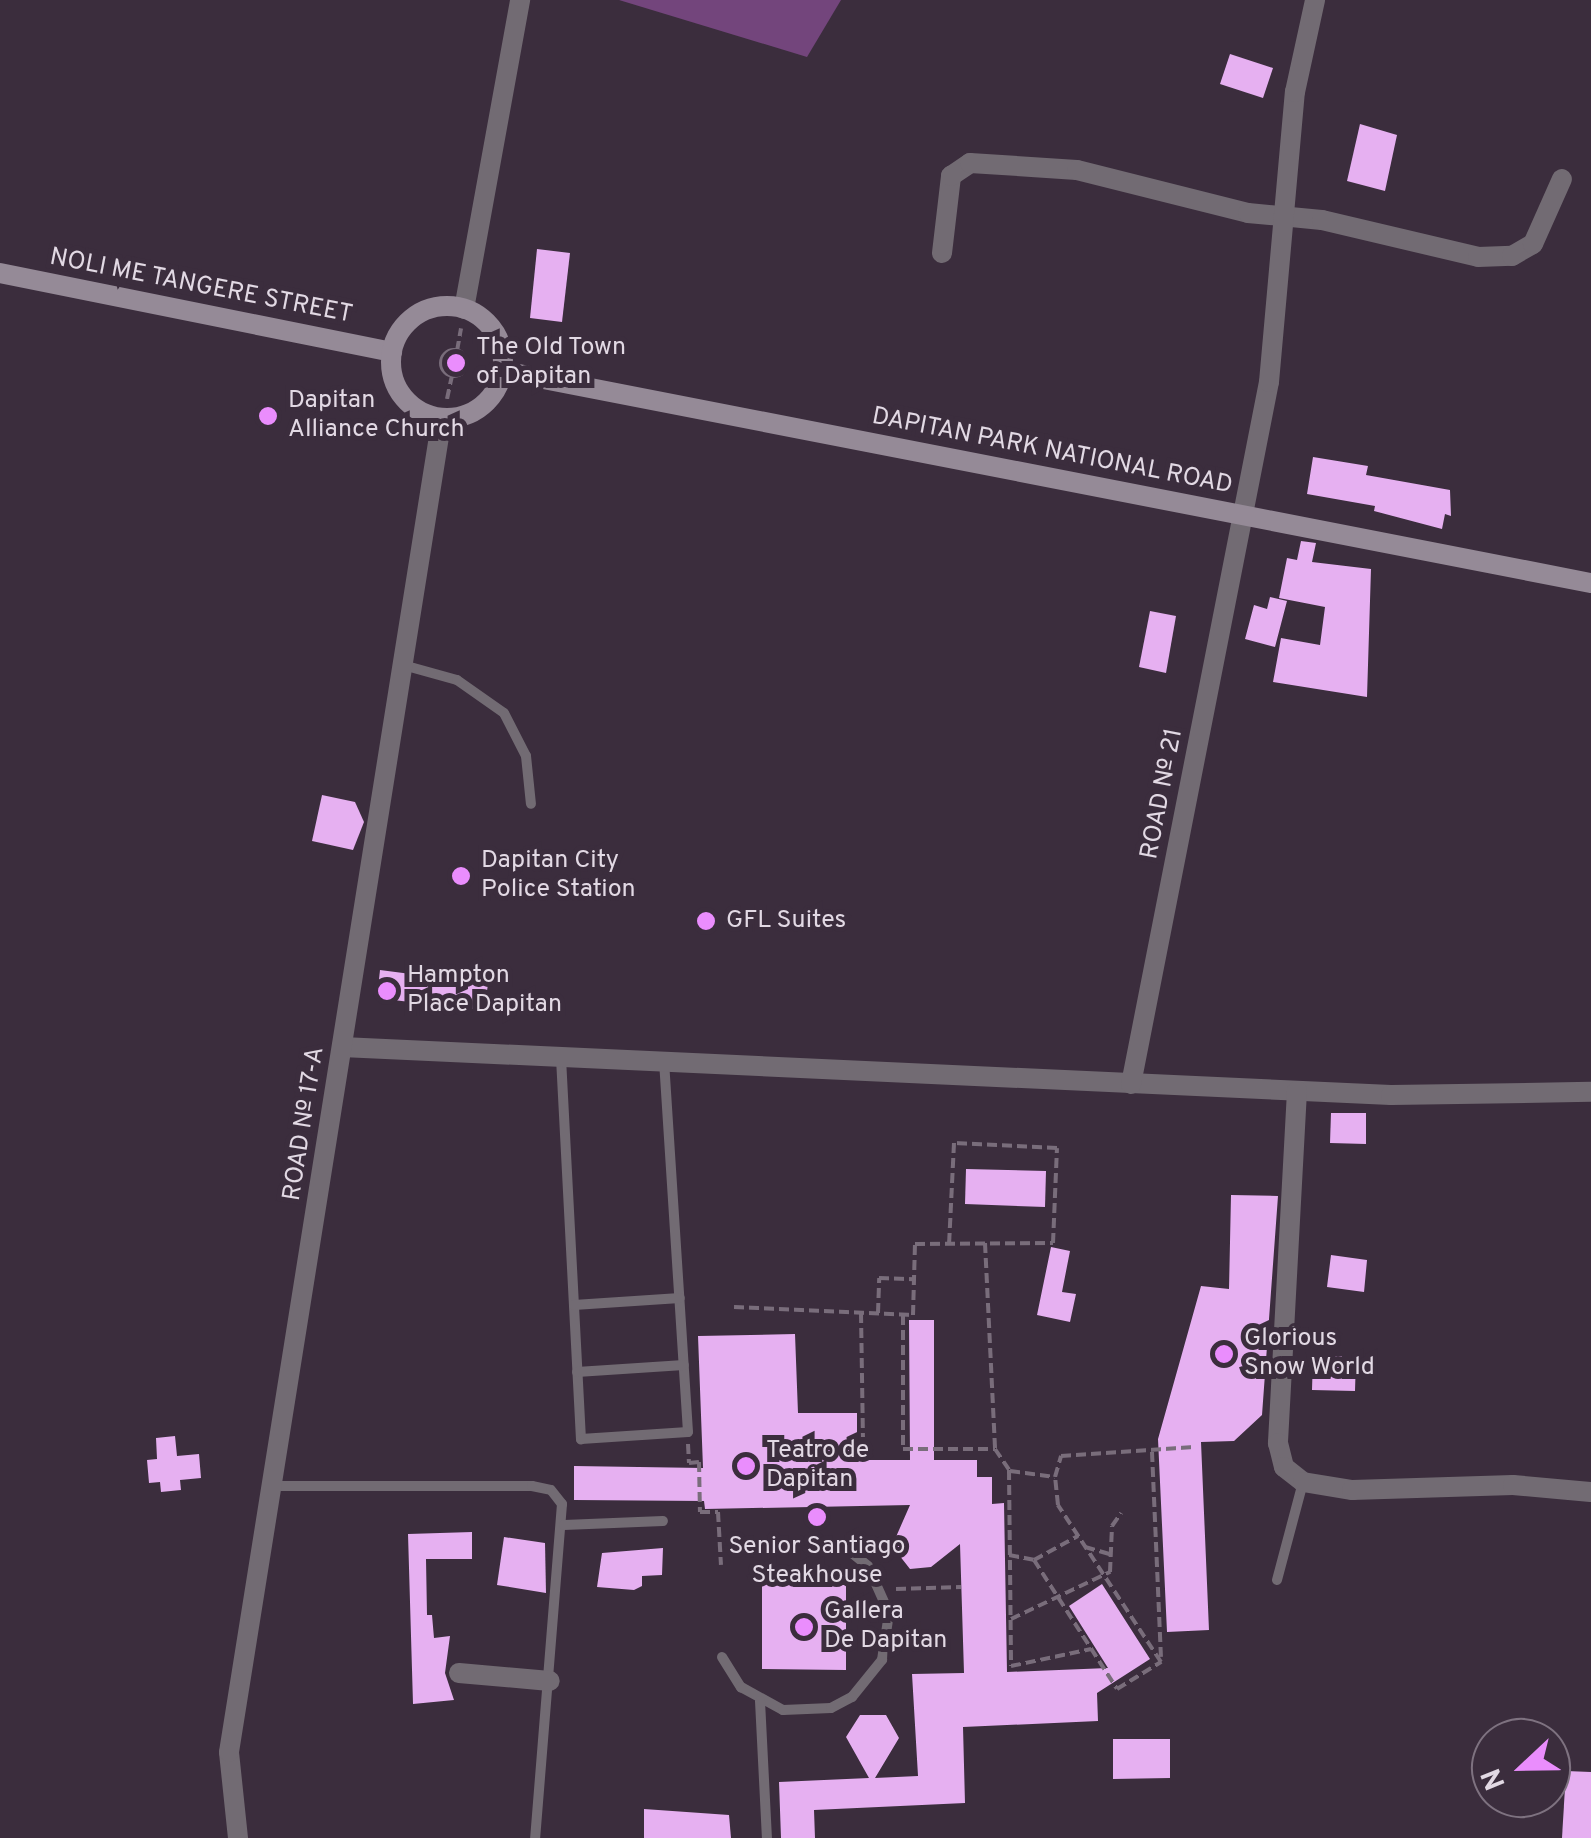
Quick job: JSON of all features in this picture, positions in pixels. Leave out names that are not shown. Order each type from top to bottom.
[{"type":"main road","name":"NOLI ME TANGERE STREET","points":[[0,273],[392,352]]},
{"type":"main road","points":[[438,307],[464,309],[495,333],[503,371],[477,410],[442,418],[417,410],[399,390],[392,352],[413,318],[438,307]]},
{"type":"main road","name":"DAPITAN PARK NATIONAL ROAD","points":[[503,371],[1591,583]]},
{"type":"street","points":[[464,309],[520,0]]},
{"type":"street","name":"ROAD № 21","points":[[1132,1084],[1270,382],[1295,92],[1314,0]]},
{"type":"street","points":[[942,254],[951,176],[970,163],[1077,170],[1283,218],[1322,220],[1478,257],[1512,256],[1533,244],[1562,179]]},
{"type":"street","name":"ROAD № 17-A","points":[[238,1838],[229,1752],[442,418]]},
{"type":"street","points":[[342,1048],[1297,1091],[1591,1092]]},
{"type":"street","points":[[1297,1091],[1278,1443],[1284,1467],[1303,1482],[1352,1490],[1513,1485],[1591,1492]]},
{"type":"street","points":[[459,1673],[550,1682]]},
{"type":"lane","points":[[403,665],[467,685],[504,714],[526,756],[531,804]]},
{"type":"lane","points":[[561,1058],[581,1438],[688,1432],[664,1062]]},
{"type":"lane","points":[[574,1305],[680,1298]]},
{"type":"lane","points":[[578,1372],[684,1365]]},
{"type":"lane","points":[[1277,1580],[1303,1482]]},
{"type":"lane","points":[[274,1486],[532,1486],[551,1490],[562,1504],[564,1525],[535,1838]]},
{"type":"lane","points":[[564,1525],[663,1520]]},
{"type":"lane","points":[[722,1657],[741,1687],[760,1701],[807,1712],[831,1708],[861,1689],[882,1660],[889,1636],[882,1589],[846,1548]]},
{"type":"lane","points":[[760,1701],[767,1838]]},
{"type":"path","points":[[451,351],[467,362],[458,375],[442,367],[451,351]]},
{"type":"path","points":[[734,1307],[914,1315],[915,1244],[949,1244],[986,1244],[1053,1243],[1058,1148],[954,1143],[949,1244]]},
{"type":"path","points":[[986,1244],[995,1449],[1008,1470],[1011,1666],[1090,1649]]},
{"type":"path","points":[[878,1314],[879,1278],[914,1279]]},
{"type":"path","points":[[860,1313],[863,1437]]},
{"type":"path","points":[[903,1315],[904,1449],[995,1449]]},
{"type":"path","points":[[688,1432],[689,1463],[699,1462],[700,1512],[718,1512],[721,1565]]},
{"type":"path","points":[[1161,1662],[1058,1506],[1055,1477],[1061,1456],[1194,1447]]},
{"type":"path","points":[[1152,1450],[1161,1662]]},
{"type":"path","points":[[1008,1470],[1055,1477]]},
{"type":"path","points":[[1011,1619],[1060,1601],[1113,1568],[1112,1526],[1120,1513]]},
{"type":"path","points":[[1010,1554],[1034,1560],[1078,1536]]},
{"type":"path","points":[[1085,1548],[1114,1555]]},
{"type":"path","points":[[1034,1560],[1117,1689],[1161,1662]]},
{"type":"path","points":[[882,1589],[962,1587]]},
{"type":"shaded area","points":[[619,0],[841,0],[807,57]]},
{"type":"building","points":[[1230,54],[1273,68],[1263,98],[1220,84]]},
{"type":"building","points":[[1360,124],[1397,135],[1385,191],[1347,181]]},
{"type":"building","points":[[537,249],[570,253],[562,322],[530,318]]},
{"type":"building","points":[[1313,457],[1368,466],[1366,475],[1450,490],[1451,516],[1445,514],[1442,529],[1374,511],[1375,506],[1307,494]]},
{"type":"building","points":[[1301,541],[1316,543],[1312,562],[1371,569],[1367,697],[1273,682],[1281,638],[1320,645],[1325,607],[1279,598],[1287,558],[1297,560]]},
{"type":"building","points":[[1270,597],[1287,601],[1275,647],[1245,639],[1254,605],[1267,609]]},
{"type":"building","points":[[1150,611],[1176,616],[1166,673],[1139,667]]},
{"type":"building","points":[[322,795],[355,802],[364,822],[353,850],[312,841]]},
{"type":"building","points":[[380,970],[488,984],[484,1011],[377,998]]},
{"type":"building","points":[[1331,1113],[1366,1113],[1366,1144],[1330,1143]]},
{"type":"building","points":[[966,1169],[1046,1171],[1045,1207],[965,1204]]},
{"type":"building","points":[[1231,1195],[1278,1196],[1262,1415],[1234,1441],[1201,1442],[1209,1630],[1167,1632],[1158,1439],[1201,1286],[1229,1289]]},
{"type":"building","points":[[1051,1247],[1070,1251],[1062,1292],[1076,1294],[1070,1322],[1037,1315]]},
{"type":"building","points":[[1331,1255],[1367,1260],[1364,1292],[1327,1287]]},
{"type":"building","points":[[909,1320],[934,1320],[934,1460],[977,1460],[977,1477],[992,1477],[992,1504],[1004,1503],[1007,1672],[1108,1668],[1069,1606],[1102,1584],[1150,1659],[1097,1693],[1098,1721],[963,1727],[965,1803],[814,1810],[815,1838],[781,1838],[779,1782],[869,1778],[846,1737],[860,1715],[886,1715],[899,1738],[875,1778],[918,1776],[912,1674],[964,1673],[960,1544],[931,1567],[910,1569],[892,1546],[910,1505],[705,1509],[704,1501],[574,1500],[574,1466],[703,1468],[698,1336],[795,1334],[798,1413],[857,1413],[857,1448],[866,1448],[866,1460],[910,1460]]},
{"type":"building","points":[[1313,1355],[1356,1357],[1355,1391],[1312,1390]]},
{"type":"building","points":[[175,1436],[177,1456],[199,1454],[201,1478],[180,1480],[181,1490],[161,1492],[160,1482],[149,1483],[147,1460],[157,1459],[156,1438]]},
{"type":"building","points":[[472,1532],[472,1559],[426,1559],[427,1615],[432,1615],[434,1638],[450,1636],[445,1673],[454,1700],[413,1704],[408,1534]]},
{"type":"building","points":[[504,1537],[545,1543],[546,1593],[497,1585]]},
{"type":"building","points":[[663,1548],[662,1575],[642,1576],[642,1586],[634,1590],[597,1587],[602,1553]]},
{"type":"building","name":"Gallera De Dapitan","points":[[780,1568],[834,1568],[834,1585],[846,1585],[846,1670],[762,1669],[762,1584],[780,1584]]},
{"type":"building","points":[[1113,1739],[1170,1739],[1170,1778],[1113,1779]]},
{"type":"building","points":[[1571,1771],[1591,1772],[1591,1838],[1562,1838],[1563,1818],[1571,1818]]},
{"type":"building","points":[[644,1809],[729,1815],[731,1838],[644,1838]]},
{"type":"place","name":"The Old Town of Dapitan","points":[[456,363]]},
{"type":"place","name":"Dapitan Alliance Church","points":[[268,416]]},
{"type":"place","name":"Dapitan City Police Station","points":[[461,876]]},
{"type":"place","name":"GFL Suites","points":[[706,921]]},
{"type":"place","name":"Hampton Place Dapitan","points":[[387,991]]},
{"type":"place","name":"Glorious Snow World","points":[[1224,1354]]},
{"type":"place","name":"Teatro de Dapitan","points":[[746,1466]]},
{"type":"place","name":"Senior Santiago Steakhouse","points":[[817,1517]]},
{"type":"place","name":"Gallera De Dapitan","points":[[804,1627]]}]
